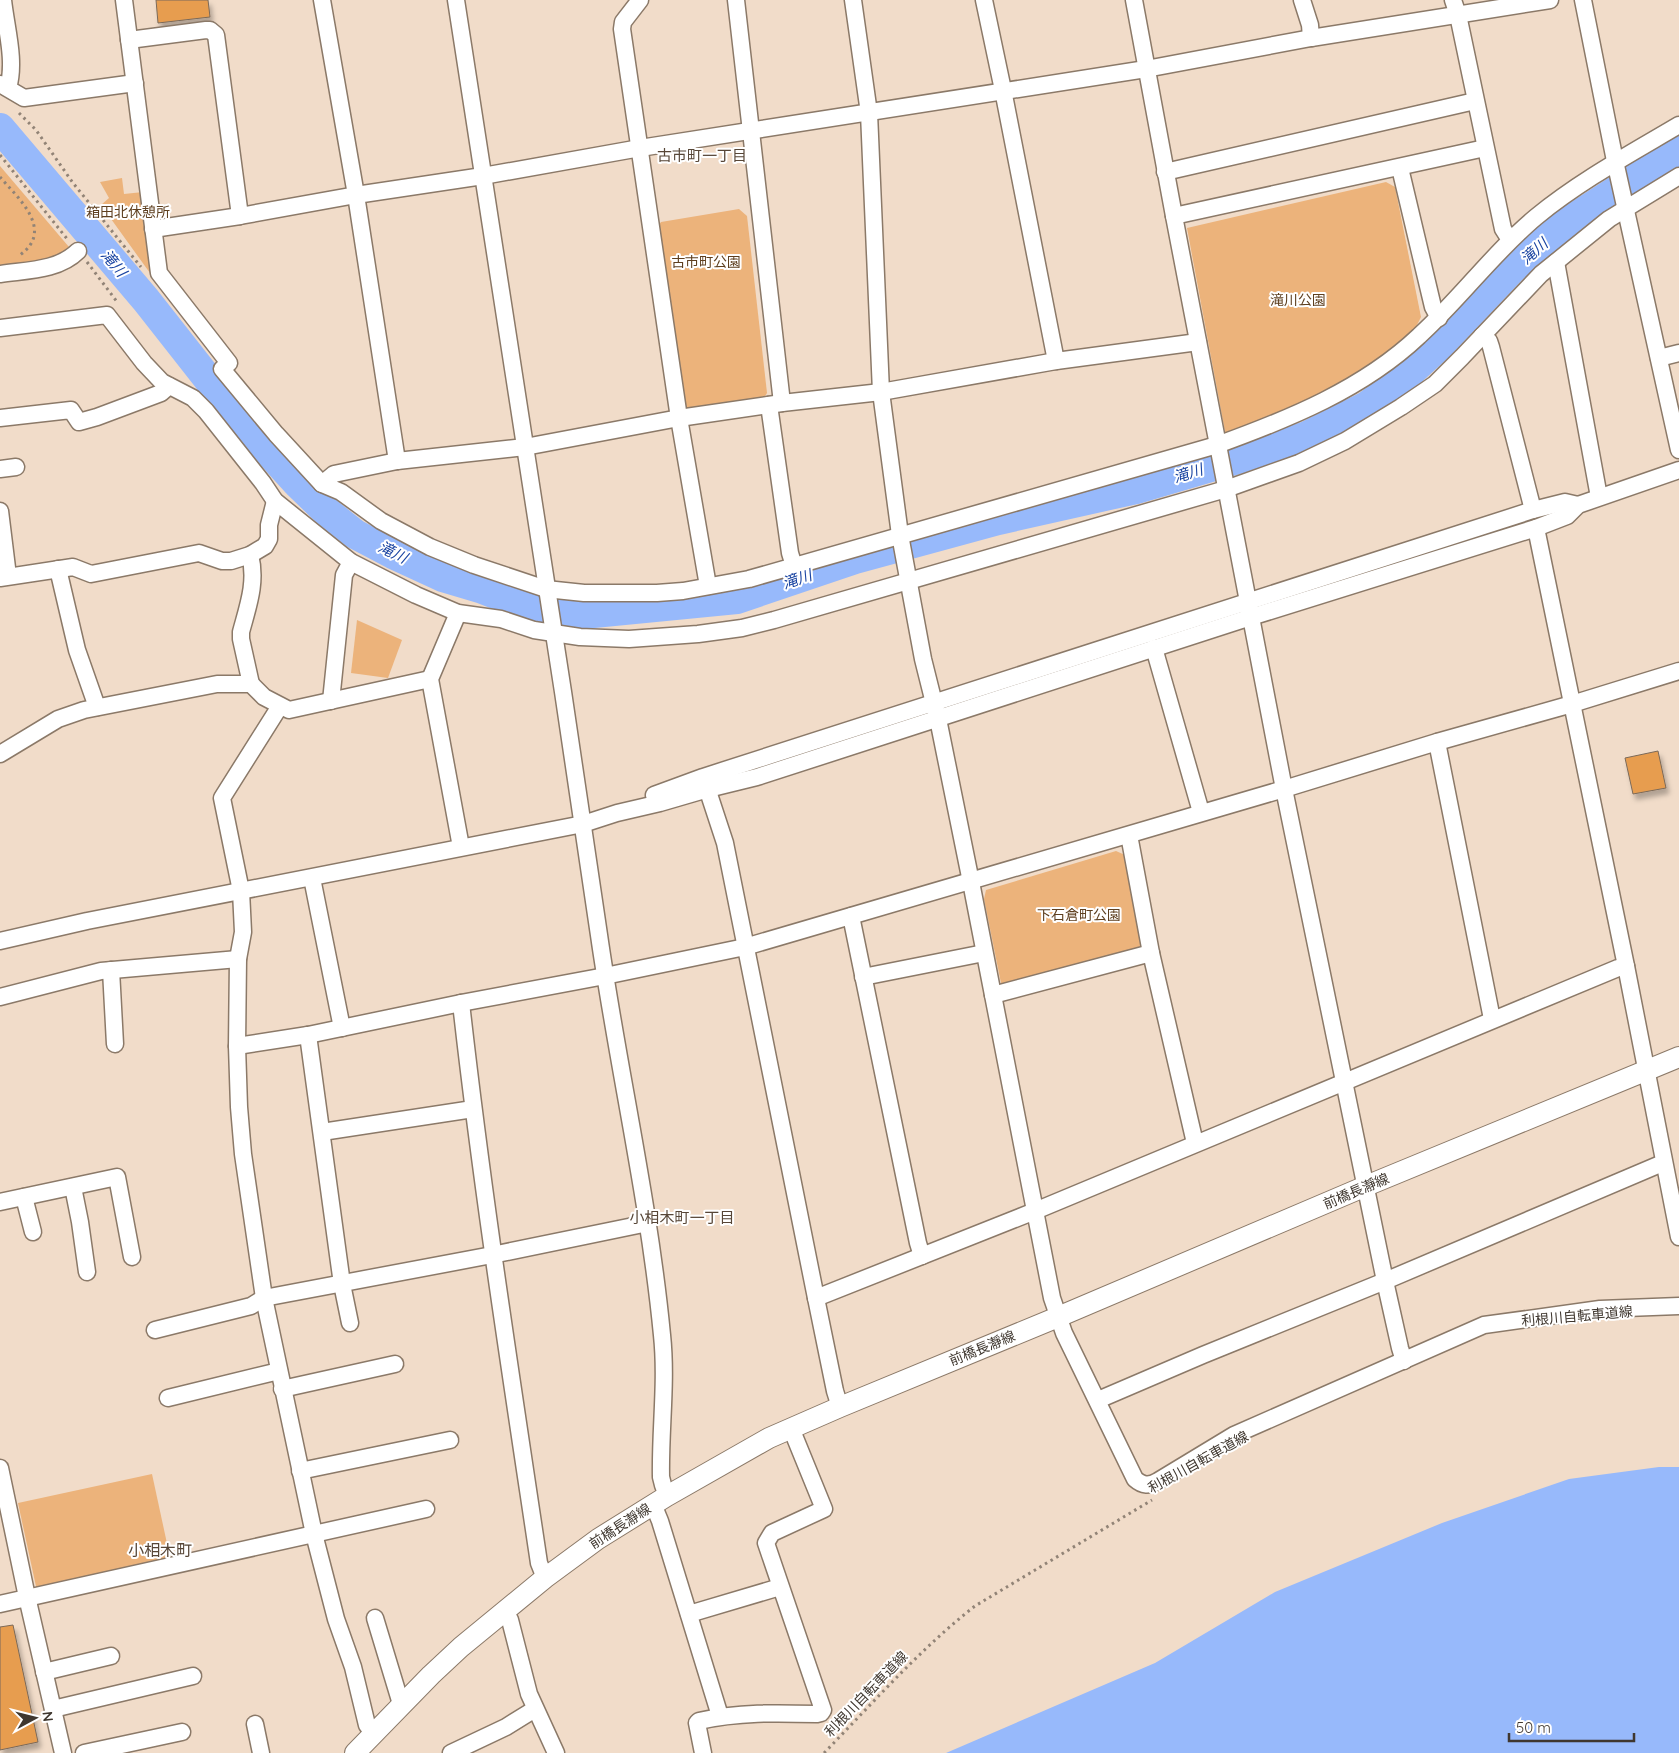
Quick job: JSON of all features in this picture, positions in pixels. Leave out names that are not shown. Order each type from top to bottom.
[{"type":"main road","name":"前橋長瀞線","points":[[363,1746],[402,1704],[461,1647],[545,1578],[598,1539],[660,1500],[769,1438],[1366,1186],[1679,1057]]},
{"type":"street","points":[[3,0],[11,65],[11,77],[4,86],[24,98],[135,83]]},
{"type":"street","points":[[124,0],[159,273],[230,363],[222,369],[276,434],[322,484],[341,492],[381,521],[430,548],[547,592],[657,593],[683,591],[749,579],[1217,445],[1285,420],[1347,388],[1398,354],[1439,318],[1510,240],[1562,197],[1594,174],[1679,125]]},
{"type":"street","points":[[322,0],[356,194],[398,461]]},
{"type":"street","points":[[456,0],[605,976],[648,1223],[662,1338],[664,1396],[660,1520],[720,1716]]},
{"type":"street","points":[[640,0],[623,22],[622,28],[678,418],[708,586]]},
{"type":"street","points":[[736,0],[751,131],[790,553],[794,566]]},
{"type":"street","points":[[853,0],[869,113],[881,392],[900,537],[923,659],[936,711],[971,882],[1052,1298],[1058,1317],[1135,1479],[1144,1485],[1151,1485],[1234,1435],[1484,1326],[1494,1323],[1600,1309],[1679,1306]]},
{"type":"street","points":[[984,0],[1056,361]]},
{"type":"street","points":[[1134,0],[1217,445],[1284,789],[1385,1281],[1404,1361]]},
{"type":"street","points":[[1302,0],[1312,38]]},
{"type":"street","points":[[153,229],[240,216],[356,194],[483,176],[640,148],[1146,69],[1312,38],[1455,8],[1550,0]]},
{"type":"street","points":[[1583,0],[1616,163],[1679,450]]},
{"type":"street","points":[[1455,8],[1503,229],[1510,240]]},
{"type":"street","points":[[129,40],[206,30],[210,30],[216,35],[240,216]]},
{"type":"street","points":[[1166,172],[1475,101]]},
{"type":"street","points":[[1174,216],[1485,148]]},
{"type":"street","points":[[1400,168],[1433,307],[1439,318]]},
{"type":"street","points":[[0,328],[107,315],[144,363],[162,382],[192,398],[206,411],[275,501],[351,562],[416,595],[458,613],[501,619],[534,630],[553,631],[580,637],[629,639],[698,634],[734,629],[774,620],[908,578],[1226,489],[1299,463],[1373,425],[1434,384],[1508,311],[1541,274],[1625,205],[1679,176]]},
{"type":"street","points":[[0,274],[57,266],[78,252]]},
{"type":"street","points":[[1556,262],[1599,497]]},
{"type":"street","points":[[1482,336],[1489,341],[1491,347],[1533,510]]},
{"type":"street","points":[[322,484],[334,474],[398,461],[525,446],[678,418],[775,404],[881,392],[1056,361],[1198,342]]},
{"type":"street","points":[[1659,358],[1679,353]]},
{"type":"street","points":[[0,418],[71,410],[79,422],[98,417],[161,393],[169,386]]},
{"type":"street","points":[[936,711],[1154,648],[1250,609],[1536,528],[1566,516],[1578,505],[1679,470]]},
{"type":"street","points":[[0,511],[4,577],[73,567],[91,574],[199,553],[222,562],[250,555],[265,546],[269,539],[269,525],[275,501]]},
{"type":"street","points":[[0,942],[86,921],[583,824],[617,813],[660,804],[705,783],[757,776],[936,711],[1250,609],[1533,510],[1565,502],[1578,505]]},
{"type":"street","points":[[1536,528],[1626,966],[1679,1237]]},
{"type":"street","points":[[250,555],[253,568],[253,588],[241,632],[241,639],[251,684],[264,697],[290,710],[430,679]]},
{"type":"street","points":[[331,701],[344,576],[351,562]]},
{"type":"street","points":[[58,569],[77,650],[97,707]]},
{"type":"street","points":[[458,613],[430,679],[461,847]]},
{"type":"street","points":[[1154,648],[1202,812]]},
{"type":"street","points":[[237,1046],[308,1035],[744,947],[971,882],[1679,671]]},
{"type":"street","points":[[0,754],[58,719],[84,710],[217,684],[251,684]]},
{"type":"street","points":[[280,706],[222,798],[241,891],[243,932],[238,959],[237,1046],[239,1107],[243,1154],[264,1298],[314,1534],[336,1619],[353,1667],[367,1725],[363,1746]]},
{"type":"street","points":[[1437,742],[1492,1019]]},
{"type":"street","points":[[705,783],[725,843],[744,947],[840,1407]]},
{"type":"street","points":[[1129,835],[1151,952],[1195,1143]]},
{"type":"street","points":[[312,878],[342,1028]]},
{"type":"street","points":[[851,916],[922,1256]]},
{"type":"street","points":[[993,995],[1151,952]]},
{"type":"street","points":[[863,977],[984,954]]},
{"type":"street","points":[[0,997],[111,970],[238,959]]},
{"type":"street","points":[[816,1298],[1035,1211],[1492,1019],[1626,966]]},
{"type":"street","points":[[111,970],[115,1044]]},
{"type":"street","points":[[461,1003],[492,1255],[539,1563],[545,1578]]},
{"type":"street","points":[[308,1035],[342,1284],[350,1323]]},
{"type":"street","points":[[322,1132],[473,1109]]},
{"type":"street","points":[[1098,1400],[1658,1165],[1664,1165]]},
{"type":"street","points":[[0,1202],[117,1177],[132,1257]]},
{"type":"street","points":[[73,1186],[87,1272]]},
{"type":"street","points":[[24,1197],[33,1232]]},
{"type":"street","points":[[155,1330],[251,1306],[264,1298],[492,1255],[648,1223]]},
{"type":"street","points":[[282,1389],[396,1364]]},
{"type":"street","points":[[168,1398],[279,1371]]},
{"type":"street","points":[[703,1753],[697,1724],[699,1721],[720,1716],[756,1713],[817,1714],[823,1710],[766,1548],[767,1539],[772,1533],[824,1509],[791,1428]]},
{"type":"street","points":[[300,1471],[450,1440]]},
{"type":"street","points":[[0,1468],[63,1753]]},
{"type":"street","points":[[0,1604],[426,1509]]},
{"type":"street","points":[[689,1614],[780,1587]]},
{"type":"street","points":[[506,1611],[529,1694],[556,1753]]},
{"type":"street","points":[[375,1618],[402,1704]]},
{"type":"street","points":[[44,1672],[111,1656]]},
{"type":"street","points":[[53,1709],[193,1676]]},
{"type":"street","points":[[451,1753],[506,1727],[536,1710]]},
{"type":"street","points":[[255,1724],[261,1753]]},
{"type":"street","points":[[84,1753],[182,1732]]},
{"type":"path","points":[[13,109],[36,130],[74,183],[146,274]]},
{"type":"path","points":[[0,156],[125,310]]},
{"type":"path","points":[[0,177],[31,215],[35,228],[27,250],[21,255],[14,256]]},
{"type":"path","name":"利根川自転車道線","points":[[824,1753],[949,1626],[975,1606],[1154,1499]]},
{"type":"green space","points":[[0,166],[69,247],[65,255],[55,261],[0,267]]},
{"type":"green space","name":"箱田北休憩所","points":[[122,178],[124,194],[143,192],[155,280],[101,205],[109,198],[100,182]]},
{"type":"green space","name":"滝川公園","points":[[1386,182],[1395,187],[1421,317],[1414,331],[1399,349],[1323,396],[1231,435],[1225,432],[1187,228]]},
{"type":"green space","name":"古市町公園","points":[[739,209],[747,216],[767,393],[762,401],[691,413],[683,407],[655,230],[661,222]]},
{"type":"green space","points":[[357,620],[402,640],[388,678],[351,673]]},
{"type":"green space","name":"下石倉町公園","points":[[1116,851],[1125,855],[1142,943],[1137,952],[1007,986],[1001,983],[984,899],[986,890]]},
{"type":"green space","points":[[152,1474],[171,1562],[37,1591],[18,1503]]},
{"type":"water","points":[[1659,1467],[1679,1467],[1679,1753],[946,1753],[1155,1663],[1275,1592],[1442,1523],[1569,1479]]},
{"type":"building","points":[[156,0],[208,0],[210,17],[158,23]]},
{"type":"building","points":[[1658,751],[1666,788],[1633,794],[1625,758]]},
{"type":"building","points":[[13,1625],[38,1742],[0,1750],[0,1627]]},
{"type":"waterway","name":"滝川","points":[[0,128],[146,300],[245,426],[297,483],[326,511],[355,534],[443,577],[480,588],[524,605],[573,615],[737,599],[855,559],[998,520],[1136,489],[1307,436],[1367,406],[1405,377],[1438,347],[1512,269],[1566,223],[1679,150]]},
{"type":"district","name":"古市町一丁目","points":[[702,155]]},
{"type":"district","name":"小相木町一丁目","points":[[682,1217]]},
{"type":"district","name":"小相木町","points":[[160,1550]]}]
